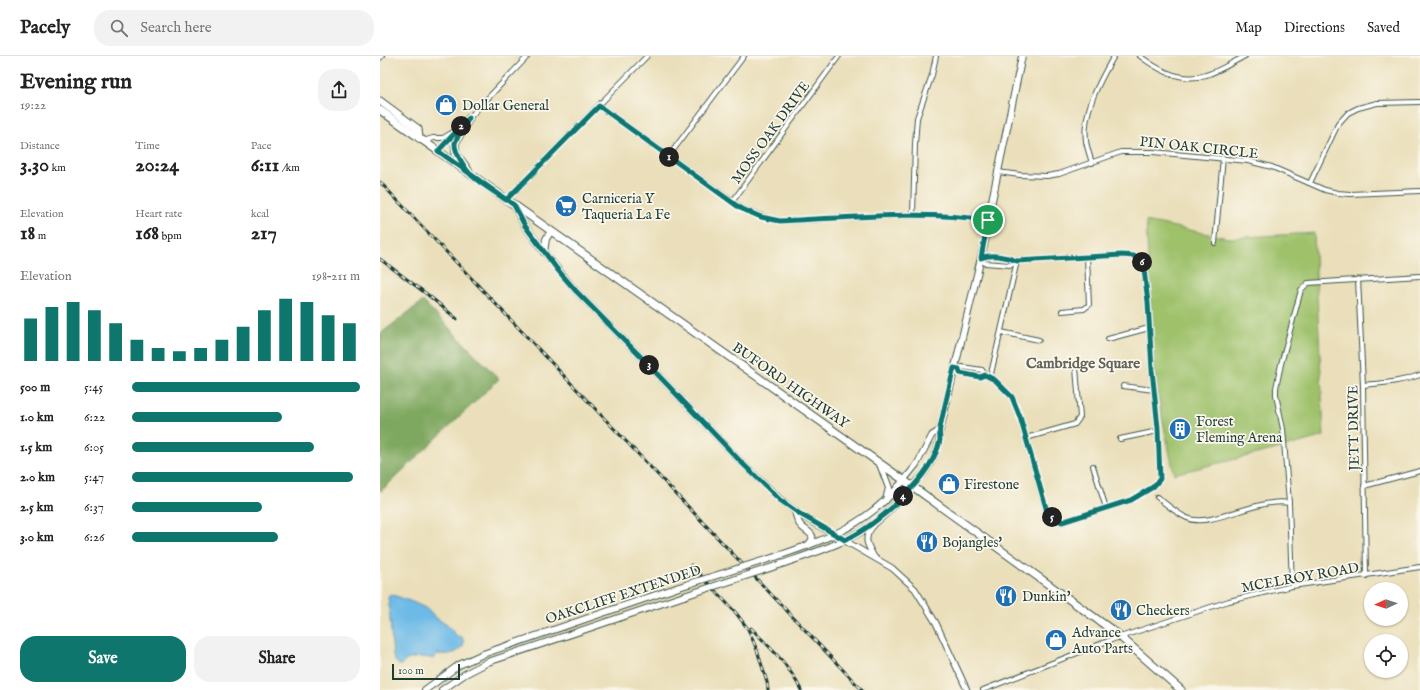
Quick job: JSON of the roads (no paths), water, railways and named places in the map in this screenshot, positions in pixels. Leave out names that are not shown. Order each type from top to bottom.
[{"type":"main road","points":[[940,430],[956,369],[981,258],[1022,56]]},
{"type":"main road","points":[[380,101],[418,129],[421,139]]},
{"type":"main road","name":"BUFORD HIGHWAY","points":[[380,110],[904,480],[1120,637],[1181,690]]},
{"type":"main road","points":[[469,118],[455,143],[456,154],[472,176]]},
{"type":"main road","points":[[514,205],[525,226],[544,252]]},
{"type":"main road","points":[[544,252],[546,239],[551,231]]},
{"type":"main road","points":[[880,464],[889,488],[885,502]]},
{"type":"main road","name":"OAKCLIFF EXTENDED","points":[[425,690],[459,665],[483,654],[679,587],[775,557],[835,534],[873,512],[885,502],[904,480]]},
{"type":"main road","name":"OAKCLIFF EXTENDED","points":[[442,690],[465,674],[488,662],[830,548],[860,533],[877,521],[912,486]]},
{"type":"main road","points":[[795,511],[800,525],[811,532],[811,541],[807,546]]},
{"type":"street","points":[[438,151],[528,56]]},
{"type":"street","points":[[506,200],[647,56]]},
{"type":"street","points":[[668,157],[744,56]]},
{"type":"street","name":"MOSS OAK DRIVE","points":[[732,202],[839,56]]},
{"type":"street","points":[[913,215],[917,118],[920,105],[932,75],[936,56]]},
{"type":"street","points":[[1092,162],[1086,143],[1085,134],[1091,103],[1101,79],[1114,56]]},
{"type":"street","points":[[1140,56],[1169,73],[1190,77],[1208,75],[1246,56]]},
{"type":"street","points":[[1310,183],[1338,124],[1348,113],[1358,108],[1376,103],[1420,102]]},
{"type":"street","points":[[599,106],[740,208],[752,214],[769,219],[780,221],[913,215],[962,217],[988,220]]},
{"type":"street","points":[[421,139],[443,138],[461,127]]},
{"type":"street","name":"PIN OAK CIRCLE","points":[[998,172],[1020,175],[1047,176],[1059,174],[1121,152],[1154,152],[1248,161],[1272,167],[1325,190],[1338,193],[1350,194],[1420,191]]},
{"type":"street","points":[[1215,243],[1223,158]]},
{"type":"street","points":[[544,252],[576,291],[741,462],[780,500],[795,511],[892,568],[915,589],[936,624],[967,690]]},
{"type":"street","points":[[985,375],[980,377],[960,373],[956,369],[962,367],[982,370],[985,375],[995,380],[1012,397],[1020,417],[1048,515],[1062,522],[1131,500],[1153,487],[1160,479],[1158,431],[1148,302],[1143,262],[1134,256],[1128,255],[1017,261],[1009,257],[987,256],[981,258],[985,263],[1011,265],[1017,261]]},
{"type":"street","points":[[1062,311],[1084,309],[1089,305],[1086,257]]},
{"type":"street","points":[[990,378],[1017,261]]},
{"type":"street","points":[[1292,586],[1283,429],[1276,388],[1301,290],[1308,282],[1420,276]]},
{"type":"street","name":"JETT DRIVE","points":[[1358,279],[1365,448],[1364,486],[1366,576]]},
{"type":"street","points":[[1108,339],[1149,328]]},
{"type":"street","points":[[1001,332],[1039,340]]},
{"type":"street","points":[[1026,438],[1075,424],[1080,417],[1076,368]]},
{"type":"street","points":[[1363,385],[1393,383],[1420,375]]},
{"type":"street","points":[[1123,386],[1154,390]]},
{"type":"street","points":[[904,480],[917,464],[932,435],[940,430]]},
{"type":"street","points":[[912,486],[925,472],[931,462],[940,440],[940,430]]},
{"type":"street","points":[[1120,439],[1158,431]]},
{"type":"street","points":[[1093,466],[1106,508]]},
{"type":"street","points":[[1364,486],[1420,471]]},
{"type":"street","points":[[1157,497],[1188,519],[1204,520],[1258,505],[1274,502],[1288,503]]},
{"type":"street","points":[[874,558],[868,548],[867,539],[868,532],[877,521]]},
{"type":"street","name":"MCELROY ROAD","points":[[983,690],[1120,637],[1229,601],[1292,586],[1420,567]]},
{"type":"water","points":[[390,594],[428,609],[435,617],[447,625],[457,636],[462,637],[463,646],[456,652],[437,654],[433,659],[424,657],[413,658],[399,665],[393,656],[388,596]]},
{"type":"railway","points":[[380,182],[862,690]]},
{"type":"railway","points":[[380,259],[457,319]]},
{"type":"railway","points":[[691,565],[736,613],[748,629],[757,650],[768,690]]},
{"type":"railway","points":[[751,628],[785,664],[801,690]]},
{"type":"place","name":"Dollar General","points":[[446,105]]},
{"type":"place","name":"Carniceria Y Taqueria La Fe","points":[[566,206]]},
{"type":"place","name":"Forest Fleming Arena","points":[[1180,429]]},
{"type":"place","name":"Firestone","points":[[949,484]]},
{"type":"place","name":"Bojangles'","points":[[927,542]]},
{"type":"place","name":"Dunkin'","points":[[1006,596]]},
{"type":"place","name":"Checkers","points":[[1121,610]]},
{"type":"place","name":"Advance Auto Parts","points":[[1056,640]]},
{"type":"district","name":"Cambridge Square","points":[[1083,363]]}]
